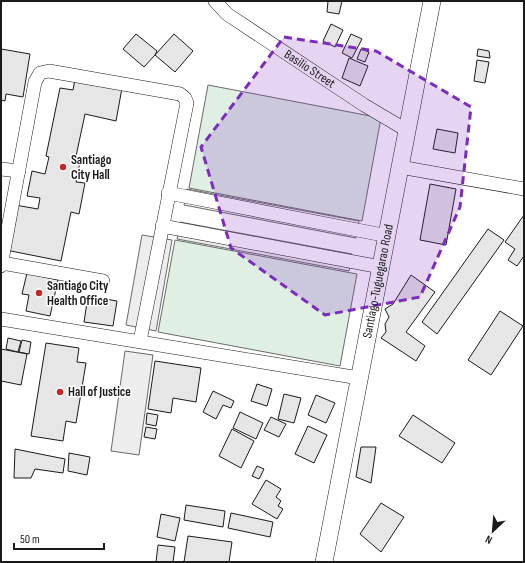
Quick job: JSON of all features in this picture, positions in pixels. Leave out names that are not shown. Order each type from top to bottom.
[{"type":"main road","name":"Santiago-Tuguegarao Road","points":[[324,562],[388,236],[432,1]]},
{"type":"street","name":"Basilio Street","points":[[215,1],[234,18],[364,105],[408,131]]},
{"type":"street","points":[[103,281],[1,264],[35,82],[40,73],[49,71],[174,92],[185,98],[187,104],[168,193],[140,341]]},
{"type":"street","points":[[400,168],[524,189]]},
{"type":"street","points":[[1,169],[19,171]]},
{"type":"street","points":[[168,193],[388,236]]},
{"type":"street","points":[[162,226],[381,266]]},
{"type":"street","points":[[1,319],[359,378]]},
{"type":"highlighted area","points":[[284,37],[376,51],[471,107],[460,207],[420,297],[325,315],[231,248],[201,147]]},
{"type":"green space","points":[[208,85],[381,118],[362,221],[189,188]]},
{"type":"green space","points":[[175,240],[357,274],[340,366],[158,332]]},
{"type":"shaded area","points":[[187,189],[359,221],[356,238],[184,205]]},
{"type":"shaded area","points":[[180,222],[352,254],[349,271],[177,239]]},
{"type":"shaded area","points":[[142,235],[172,240],[156,331],[126,325]]},
{"type":"shaded area","points":[[125,351],[153,355],[139,455],[111,451]]},
{"type":"building","points":[[328,1],[342,1],[339,14],[327,12]]},
{"type":"building","points":[[331,24],[343,30],[335,47],[323,41]]},
{"type":"building","points":[[136,34],[157,51],[144,67],[123,49]]},
{"type":"building","points":[[174,34],[193,51],[175,72],[155,55]]},
{"type":"building","points":[[351,34],[362,39],[352,58],[342,53]]},
{"type":"building","points":[[1,49],[30,54],[23,97],[6,94],[5,101],[1,100]]},
{"type":"building","points":[[361,49],[369,52],[365,62],[357,59]]},
{"type":"building","points":[[478,49],[489,51],[490,58],[477,56]]},
{"type":"building","points":[[349,58],[368,66],[360,86],[342,78]]},
{"type":"building","points":[[477,60],[489,62],[485,83],[474,81]]},
{"type":"building","name":"Santiago City Hall","points":[[75,79],[122,88],[116,121],[85,114],[75,161],[80,162],[76,182],[85,183],[79,214],[71,212],[61,261],[6,250],[15,205],[38,209],[40,198],[27,196],[32,171],[45,174],[49,157],[46,156],[60,88],[73,90]]},
{"type":"building","points":[[437,129],[458,133],[455,153],[433,149]]},
{"type":"building","points":[[430,184],[456,189],[446,245],[420,240]]},
{"type":"building","points":[[524,215],[524,256],[517,266],[508,260],[515,249],[505,242]]},
{"type":"building","points":[[488,229],[504,240],[437,334],[422,322]]},
{"type":"building","points":[[27,273],[58,280],[50,316],[26,311],[29,295],[22,294]]},
{"type":"building","points":[[411,275],[435,292],[406,332],[425,346],[416,361],[381,338],[386,332],[385,324],[389,317],[385,309],[393,304]]},
{"type":"building","points":[[88,296],[117,301],[113,326],[84,322]]},
{"type":"building","points":[[500,311],[523,326],[491,375],[468,360]]},
{"type":"building","points":[[8,338],[21,341],[18,352],[6,349]]},
{"type":"building","points":[[22,340],[31,342],[29,354],[19,352]]},
{"type":"building","name":"Hall of Justice","points":[[46,343],[79,348],[77,362],[86,363],[76,423],[66,421],[63,441],[31,436]]},
{"type":"building","points":[[1,349],[27,354],[21,385],[1,381]]},
{"type":"building","points":[[155,361],[201,368],[196,402],[173,398],[171,413],[148,409]]},
{"type":"building","points":[[257,384],[272,389],[267,406],[251,401]]},
{"type":"building","points":[[213,391],[234,401],[231,408],[223,405],[216,419],[203,412]]},
{"type":"building","points":[[284,394],[301,398],[294,423],[278,419]]},
{"type":"building","points":[[316,395],[335,403],[326,423],[308,415]]},
{"type":"building","points":[[240,412],[263,423],[256,439],[233,428]]},
{"type":"building","points":[[147,413],[158,415],[156,426],[146,424]]},
{"type":"building","points":[[413,415],[455,443],[442,463],[399,436]]},
{"type":"building","points":[[271,417],[286,424],[279,437],[264,430]]},
{"type":"building","points":[[308,426],[327,435],[314,463],[295,454]]},
{"type":"building","points":[[146,427],[157,429],[155,439],[144,437]]},
{"type":"building","points":[[232,429],[254,441],[241,468],[219,456]]},
{"type":"building","points":[[361,447],[376,447],[371,483],[356,477]]},
{"type":"building","points":[[15,449],[65,459],[63,473],[35,469],[31,478],[14,478]]},
{"type":"building","points":[[69,453],[90,457],[87,475],[68,471]]},
{"type":"building","points":[[257,466],[264,469],[259,479],[252,476]]},
{"type":"building","points":[[266,480],[281,489],[276,497],[281,501],[278,506],[283,509],[277,519],[252,504]]},
{"type":"building","points":[[381,503],[404,517],[381,552],[360,534]]},
{"type":"building","points":[[186,505],[225,511],[223,527],[184,520]]},
{"type":"building","points":[[231,513],[273,522],[270,537],[228,528]]},
{"type":"building","points":[[161,514],[180,518],[175,541],[157,537]]},
{"type":"building","points":[[188,536],[232,542],[229,562],[184,562]]},
{"type":"building","points":[[158,545],[175,547],[173,562],[156,562]]},
{"type":"place","name":"Santiago City Hall","points":[[63,167]]},
{"type":"place","name":"Santiago City Health Office","points":[[39,293]]},
{"type":"place","name":"Hall of Justice","points":[[60,392]]}]
